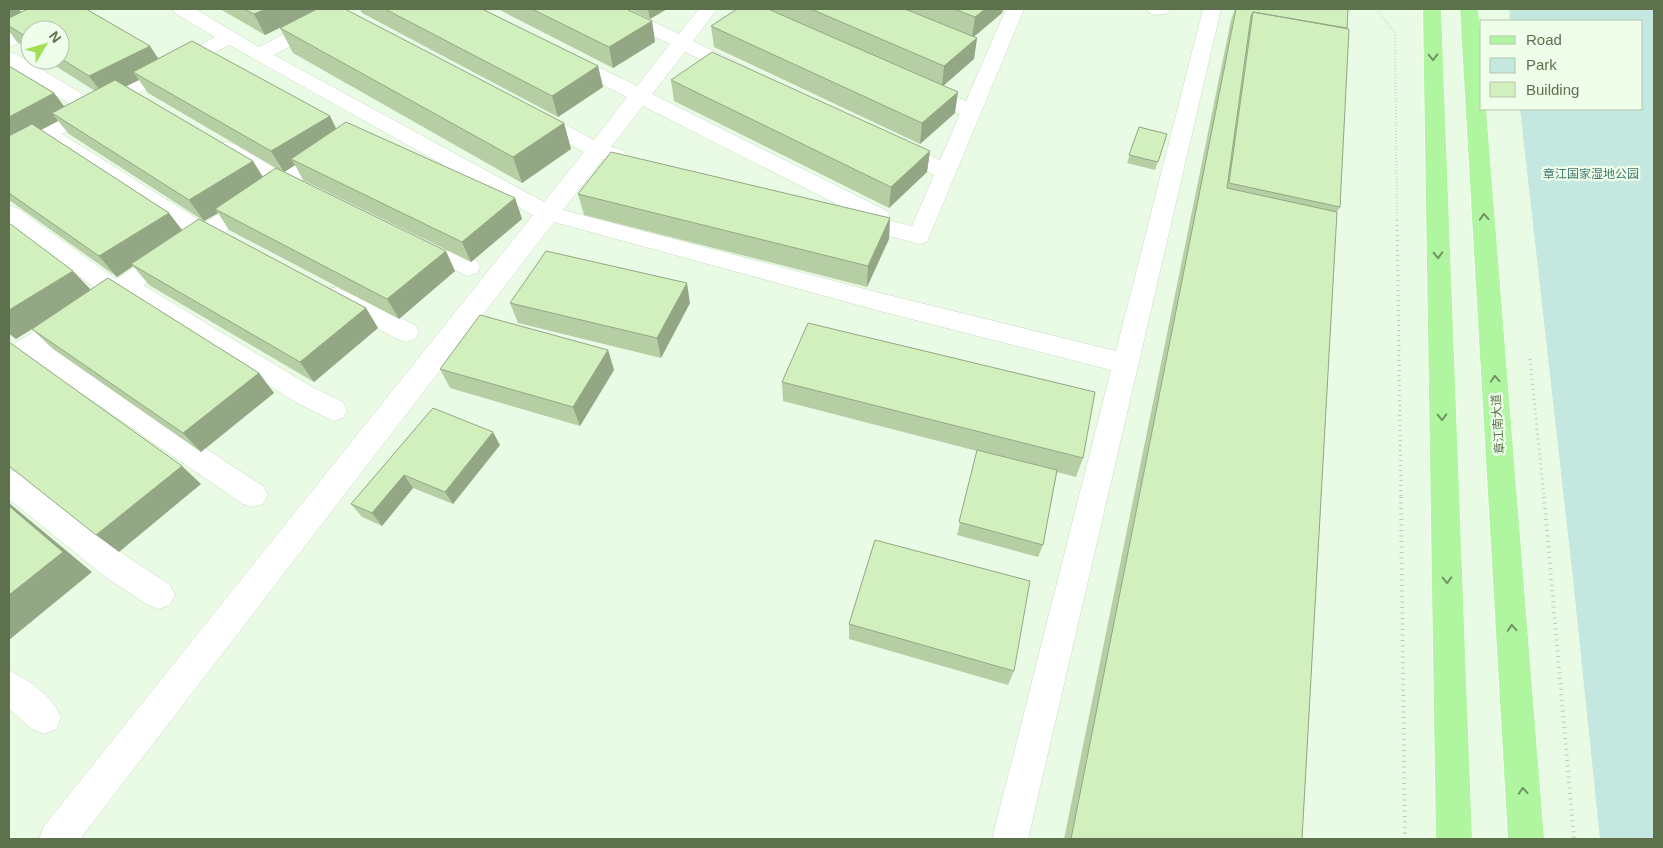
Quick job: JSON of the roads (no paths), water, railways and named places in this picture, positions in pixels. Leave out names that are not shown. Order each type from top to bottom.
[{"type":"main road","points":[[1432,9],[1454,839]]},
{"type":"main road","name":"章江南大道","points":[[1469,9],[1526,839]]},
{"type":"street","points":[[182,9],[259,55],[548,213],[880,302],[1126,364]]},
{"type":"street","points":[[613,9],[761,81]]},
{"type":"street","points":[[57,839],[708,9]]},
{"type":"street","points":[[919,236],[972,112],[983,56],[1015,9]]},
{"type":"street","points":[[1156,9],[1161,9]]},
{"type":"street","points":[[1010,839],[1212,9]]},
{"type":"street","points":[[259,55],[343,13]]},
{"type":"street","points":[[9,154],[94,109],[136,96],[229,37]]},
{"type":"street","points":[[555,52],[919,236]]},
{"type":"street","points":[[9,58],[94,109]]},
{"type":"street","points":[[901,80],[972,112]]},
{"type":"street","points":[[520,109],[597,150],[635,160]]},
{"type":"street","points":[[253,495],[16,352],[120,288],[379,121]]},
{"type":"street","points":[[47,134],[207,232],[237,244]]},
{"type":"street","points":[[875,137],[946,172]]},
{"type":"street","points":[[209,139],[285,182],[312,193]]},
{"type":"street","points":[[824,211],[919,236]]},
{"type":"street","points":[[9,212],[120,288],[333,410]]},
{"type":"street","points":[[399,234],[468,267]]},
{"type":"street","points":[[316,285],[406,332]]},
{"type":"street","points":[[9,482],[116,566],[159,595]]},
{"type":"street","points":[[9,686],[44,718]]},
{"type":"park label","name":"章江国家湿地公园","points":[[1591,174]]}]
